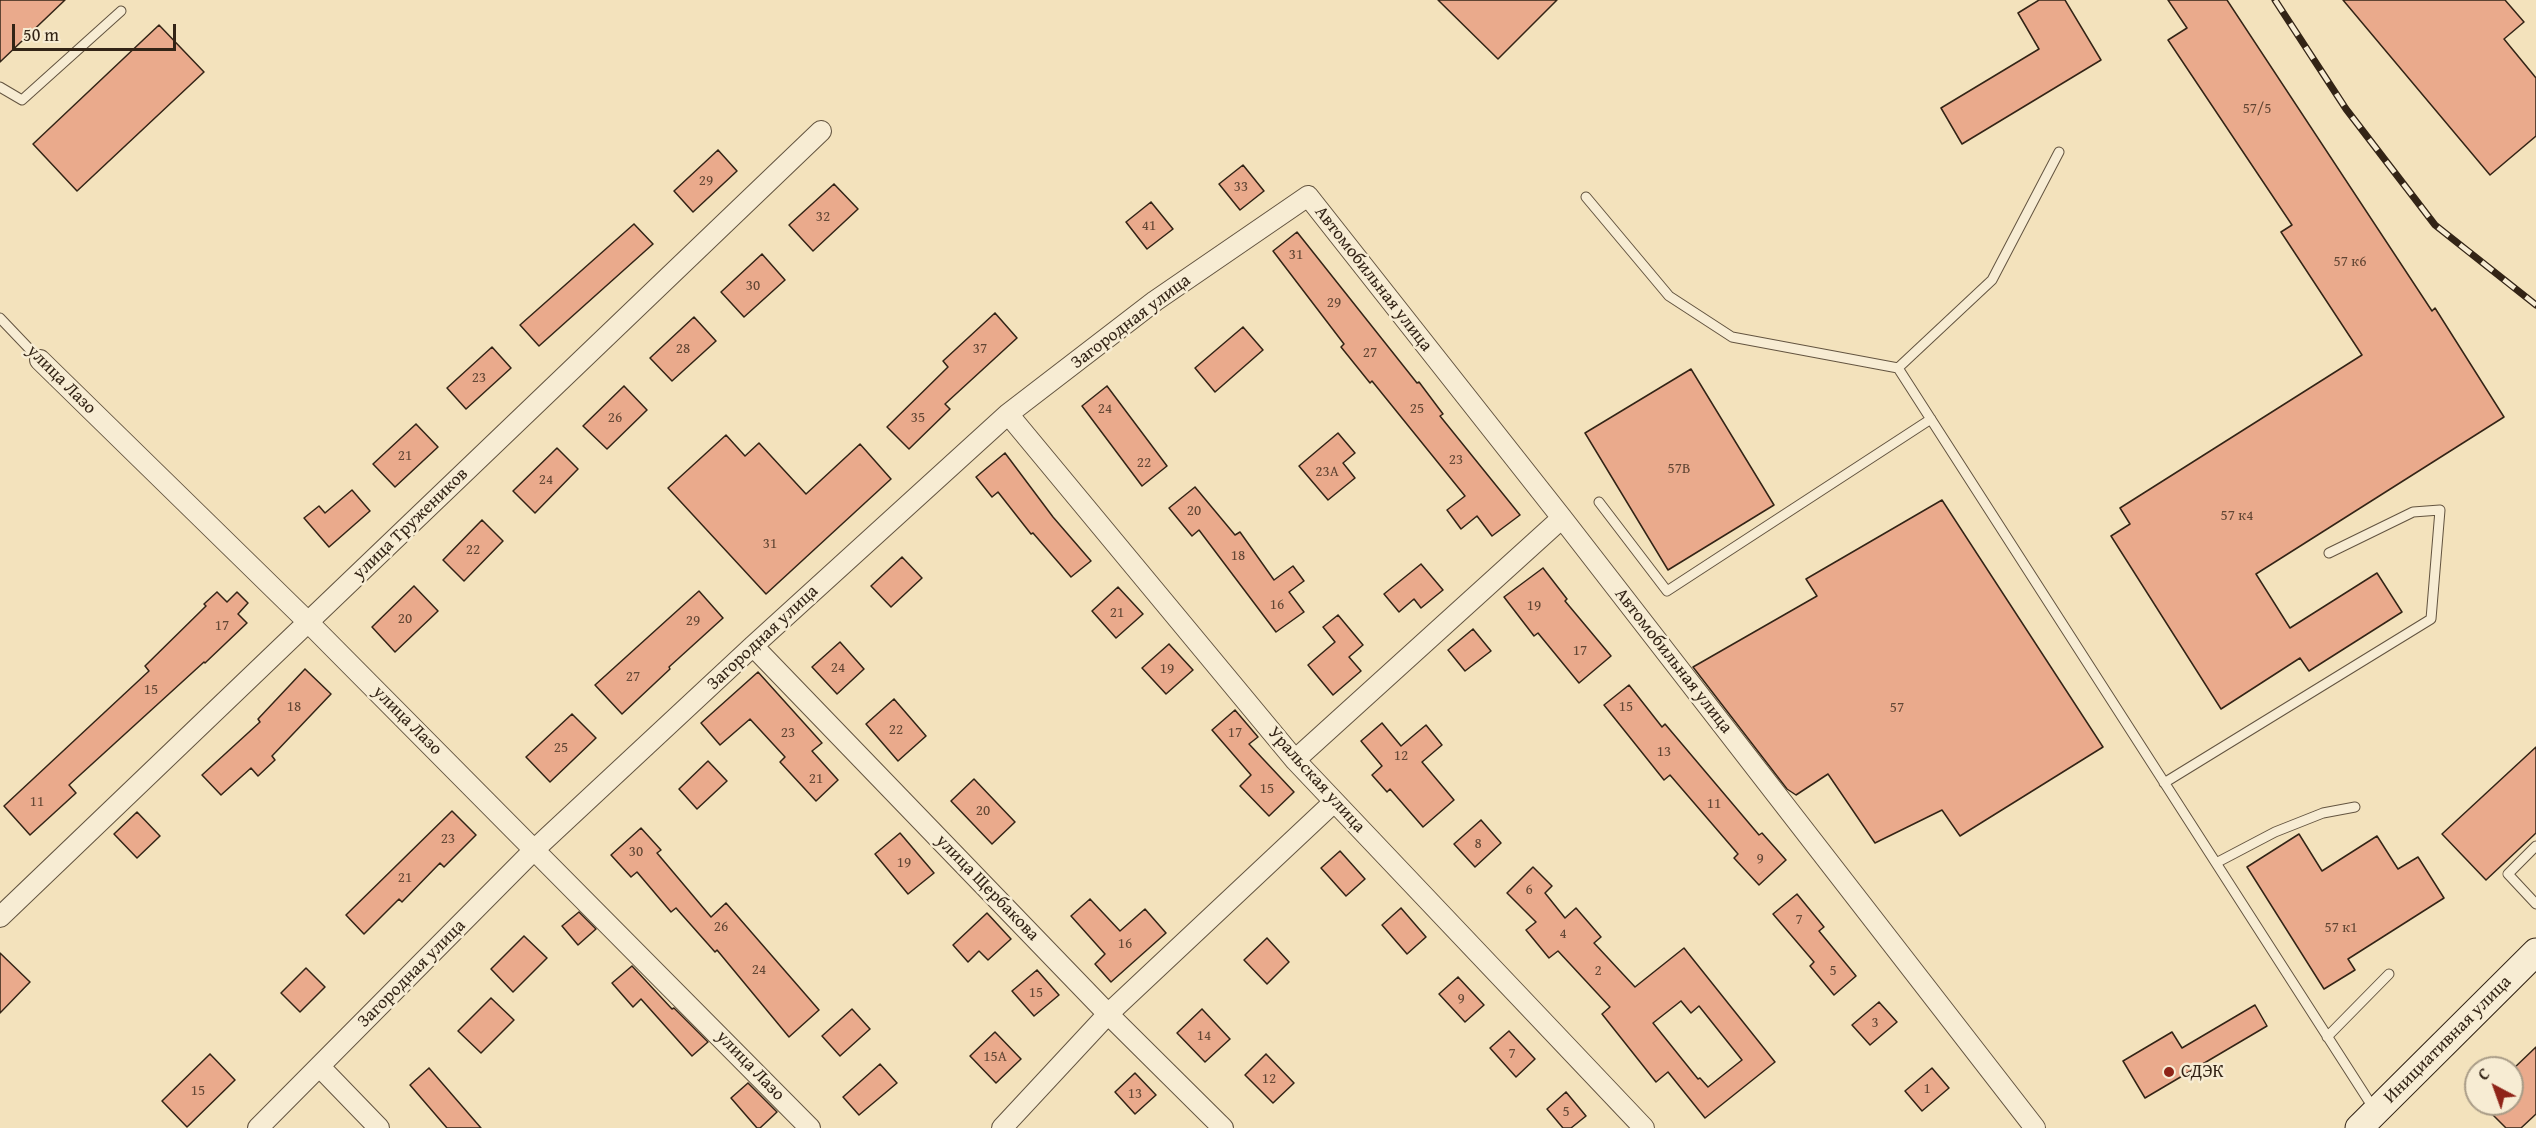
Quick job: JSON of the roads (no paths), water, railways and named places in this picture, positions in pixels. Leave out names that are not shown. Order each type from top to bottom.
[{"type":"main road","name":"Инициативная улица","points":[[2368,1120],[2536,952]]},
{"type":"street","name":"улица Тружеников","points":[[0,916],[821,131]]},
{"type":"street","name":"Загородная улица","points":[[258,1128],[535,849],[753,646],[1008,414],[1155,301],[1308,196]]},
{"type":"street","name":"Автомобильная улица","points":[[1308,196],[2035,1128]]},
{"type":"street","name":"улица Лазо","points":[[40,360],[308,622],[810,1128]]},
{"type":"street","name":"Уральская улица","points":[[1008,414],[1295,760],[1644,1128]]},
{"type":"street","points":[[1295,760],[1562,519]]},
{"type":"street","name":"улица Щербакова","points":[[753,646],[1108,1014],[1223,1128]]},
{"type":"street","points":[[1002,1128],[1108,1014],[1334,802]]},
{"type":"street","points":[[320,1067],[379,1128]]},
{"type":"lane","points":[[0,87],[22,100],[121,10]]},
{"type":"lane","points":[[1898,368],[1992,280],[2059,152]]},
{"type":"lane","points":[[1586,197],[1669,296],[1732,337],[1898,368],[2327,1037],[2368,1120]]},
{"type":"lane","name":"улица Лазо","points":[[0,318],[40,360]]},
{"type":"lane","points":[[1599,502],[1667,591],[1931,419]]},
{"type":"lane","points":[[2164,783],[2431,619],[2440,510],[2413,512],[2329,553]]},
{"type":"lane","points":[[2216,863],[2275,832],[2323,813],[2355,807]]},
{"type":"lane","points":[[2536,846],[2508,874],[2536,904]]},
{"type":"lane","points":[[2327,1037],[2389,974]]},
{"type":"railway","points":[[2275,0],[2346,109],[2435,225],[2536,305]]},
{"type":"place","name":"СДЭК","points":[[2169,1072]]}]
